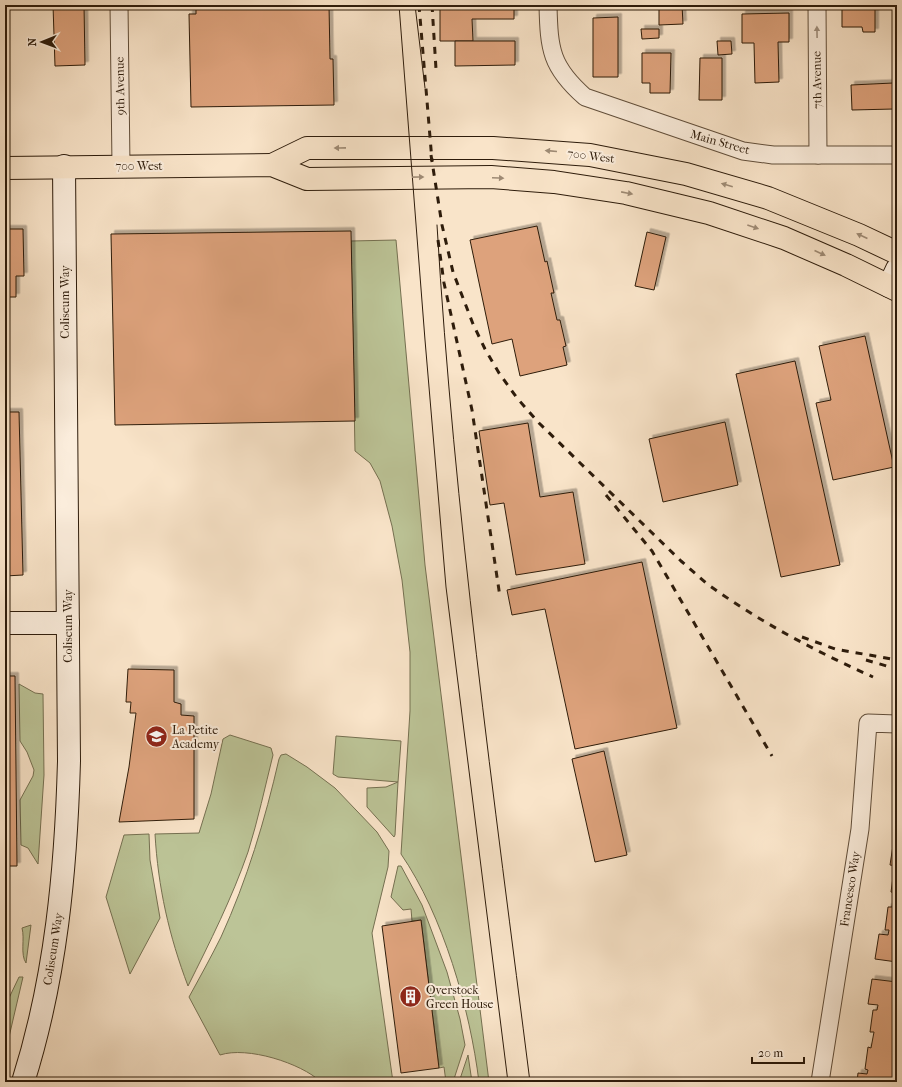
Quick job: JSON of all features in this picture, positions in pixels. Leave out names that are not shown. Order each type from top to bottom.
[{"type":"main road","name":"700 West","points":[[272,165],[307,148],[493,148],[590,155],[686,174],[768,198],[846,229],[897,253]]},
{"type":"main road","name":"700 West","points":[[5,168],[64,166],[272,165],[307,179],[491,177],[554,182],[626,193],[709,213],[784,238],[846,265],[894,281]]},
{"type":"street","name":"9th Avenue","points":[[119,5],[121,166]]},
{"type":"street","name":"Main Street","points":[[548,5],[548,32],[551,51],[560,71],[571,84],[586,97],[744,151],[773,155],[897,155]]},
{"type":"street","name":"7th Avenue","points":[[817,5],[818,155]]},
{"type":"street","name":"Coliseum Way","points":[[23,1082],[49,976],[61,892],[67,833],[69,761],[64,166]]},
{"type":"street","points":[[5,623],[68,623]]},
{"type":"street","name":"Francesco Way","points":[[820,1082],[860,829],[868,724],[897,724]]},
{"type":"green space","points":[[396,240],[425,565],[489,1082],[479,1082],[469,1024],[442,934],[430,905],[401,854],[410,711],[410,652],[402,580],[392,526],[380,481],[370,463],[355,451],[351,241]]},
{"type":"green space","points":[[19,684],[35,693],[43,694],[44,775],[38,864],[28,848],[21,845],[20,800],[33,776],[34,770],[27,752],[20,741]]},
{"type":"green space","points":[[230,735],[271,748],[273,755],[255,828],[242,869],[220,920],[188,986],[170,930],[156,854],[155,834],[199,833],[211,794],[223,739]]},
{"type":"green space","points":[[336,736],[401,741],[398,782],[338,777],[333,774]]},
{"type":"green space","points":[[286,754],[307,767],[335,788],[377,832],[389,851],[388,867],[372,933],[393,1082],[321,1082],[301,1068],[273,1058],[244,1053],[220,1055],[189,997],[221,937],[239,894],[268,805],[279,759],[281,755]]},
{"type":"green space","points":[[398,782],[394,837],[367,807],[367,788],[386,787]]},
{"type":"green space","points":[[149,834],[150,860],[160,918],[130,974],[106,897],[124,835]]},
{"type":"green space","points":[[398,866],[401,866],[422,905],[447,972],[460,1019],[465,1045],[453,1082],[446,1082],[444,1067],[439,1068],[421,920],[412,921],[411,909],[403,910],[391,897]]},
{"type":"green space","points":[[31,925],[26,963],[23,955],[22,928]]},
{"type":"green space","points":[[19,977],[23,977],[9,1037],[5,1036],[5,1001],[6,998],[9,998]]},
{"type":"green space","points":[[468,1055],[472,1082],[459,1082]]},
{"type":"building","points":[[53,5],[84,5],[85,65],[55,66]]},
{"type":"building","points":[[329,5],[330,59],[333,59],[334,105],[191,107],[189,14],[196,14],[196,7]]},
{"type":"building","points":[[440,5],[514,5],[514,19],[472,19],[473,41],[440,41]]},
{"type":"building","points":[[659,5],[682,5],[683,24],[659,25]]},
{"type":"building","points":[[842,5],[875,5],[875,32],[863,32],[862,27],[842,27]]},
{"type":"building","points":[[789,13],[789,42],[778,42],[779,82],[755,83],[754,43],[742,43],[742,14]]},
{"type":"building","points":[[618,17],[618,77],[593,77],[593,18]]},
{"type":"building","points":[[641,29],[659,29],[659,38],[642,39]]},
{"type":"building","points":[[455,41],[515,41],[515,65],[455,66]]},
{"type":"building","points":[[717,41],[731,41],[732,54],[718,55]]},
{"type":"building","points":[[642,53],[671,53],[670,93],[650,93],[650,83],[642,83]]},
{"type":"building","points":[[700,58],[722,58],[722,100],[699,100]]},
{"type":"building","points":[[893,83],[894,109],[852,110],[851,85]]},
{"type":"building","points":[[537,226],[554,293],[551,293],[557,320],[560,320],[566,346],[563,347],[567,365],[520,376],[512,339],[492,344],[470,240]]},
{"type":"building","points":[[5,229],[23,229],[24,276],[16,276],[16,297],[5,297]]},
{"type":"building","points":[[351,231],[355,421],[115,425],[111,234]]},
{"type":"building","points":[[647,232],[666,237],[654,290],[635,286]]},
{"type":"building","points":[[865,336],[894,467],[833,480],[816,403],[831,400],[819,346]]},
{"type":"building","points":[[795,361],[840,565],[781,577],[736,374]]},
{"type":"building","points":[[5,412],[19,412],[23,575],[5,576]]},
{"type":"building","points":[[725,422],[738,485],[663,502],[649,439]]},
{"type":"building","points":[[528,423],[540,497],[573,492],[585,564],[516,575],[504,503],[490,505],[479,431]]},
{"type":"building","points":[[642,562],[677,728],[575,749],[545,609],[512,615],[507,590]]},
{"type":"building","points":[[128,669],[174,670],[174,702],[181,704],[181,715],[194,716],[194,819],[119,822],[129,767],[136,713],[130,713],[131,702],[126,702]]},
{"type":"building","points":[[5,676],[15,676],[17,866],[5,866]]},
{"type":"building","points":[[604,751],[627,855],[595,862],[572,759]]},
{"type":"building","points":[[894,839],[897,840],[897,866],[890,865]]},
{"type":"building","points":[[894,870],[897,870],[897,962],[875,959],[879,934],[888,935],[889,930],[885,930],[888,907],[892,907],[895,893],[891,892]]},
{"type":"building","name":"Overstock Green House","points":[[421,920],[439,1068],[401,1073],[382,926]]},
{"type":"building","points":[[872,979],[897,982],[897,1082],[857,1082],[858,1073],[867,1074],[868,1070],[865,1069],[868,1047],[871,1048],[874,1032],[870,1032],[873,1010],[877,1010],[878,1005],[868,1004]]},
{"type":"tram line","points":[[399,5],[446,587],[508,1082]]},
{"type":"tram line","points":[[415,5],[425,88]]},
{"type":"tram line","points":[[437,225],[444,333],[464,547],[489,761],[530,1082]]},
{"type":"railway","points":[[419,5],[432,161]]},
{"type":"railway","points":[[432,5],[436,69]]},
{"type":"railway","points":[[431,155],[442,225],[453,272],[473,324],[485,349],[499,373],[517,398],[539,423],[681,561],[706,583],[766,623],[830,657],[873,677]]},
{"type":"railway","points":[[438,240],[444,283],[472,410],[500,597]]},
{"type":"railway","points":[[606,495],[652,551],[772,756]]},
{"type":"railway","points":[[802,637],[835,649],[897,660]]},
{"type":"railway","points":[[866,660],[897,669]]},
{"type":"place","name":"La Petite Academy","points":[[156,737]]},
{"type":"place","name":"Overstock Green House","points":[[411,997]]}]
